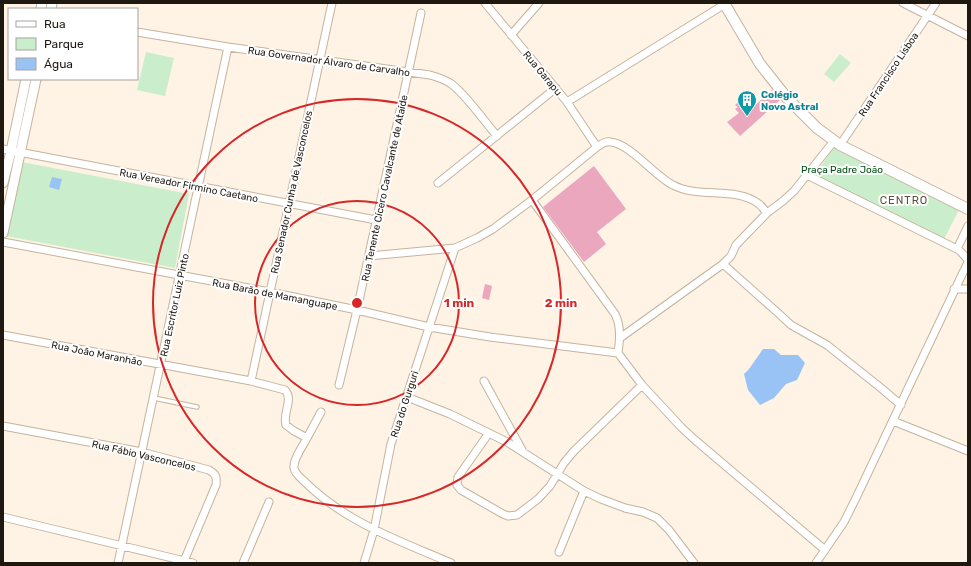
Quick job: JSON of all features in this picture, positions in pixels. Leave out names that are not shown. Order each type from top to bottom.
[{"type":"main road","points":[[724,4],[745,40],[772,81],[786,98],[817,128],[838,143],[968,209]]},
{"type":"street","name":"Rua Senador Cunha de Vasconcelos","points":[[251,381],[332,3]]},
{"type":"street","name":"Rua Garapu","points":[[485,3],[567,102],[597,147]]},
{"type":"street","points":[[511,35],[540,3]]},
{"type":"street","points":[[903,3],[968,36]]},
{"type":"street","name":"Rua Francisco Lisboa","points":[[620,338],[723,264],[731,256],[736,245],[767,213],[794,191],[807,175],[838,143],[936,3]]},
{"type":"street","points":[[567,102],[724,4]]},
{"type":"street","name":"Rua Tenente Cícero Cavalcante de Ataíde","points":[[339,385],[369,256],[421,13]]},
{"type":"street","name":"Rua Governador Álvaro de Carvalho","points":[[138,32],[228,47],[320,58],[441,78],[450,83],[459,91],[497,136]]},
{"type":"street","name":"Rua Escritor Luiz Pinto","points":[[118,563],[228,47]]},
{"type":"street","points":[[26,80],[27,99]]},
{"type":"street","points":[[3,183],[27,99],[36,80]]},
{"type":"street","points":[[438,183],[556,88]]},
{"type":"street","points":[[369,256],[455,248],[493,229],[532,200],[597,147],[606,142],[614,143],[635,155],[666,181],[675,186],[695,192],[743,197],[759,204],[767,213]]},
{"type":"street","points":[[3,233],[11,151]]},
{"type":"street","name":"Rua Vereador Firmino Caetano","points":[[11,151],[376,220]]},
{"type":"street","points":[[807,175],[957,248],[962,252],[968,261],[901,405],[844,522],[816,563]]},
{"type":"street","points":[[532,200],[610,306],[618,321],[620,338],[618,353],[642,384],[667,413],[695,440],[825,550]]},
{"type":"street","points":[[957,248],[968,226]]},
{"type":"street","name":"Rua Barão de Mamanguape","points":[[3,242],[270,292],[429,326],[498,338],[618,353]]},
{"type":"street","name":"Rua do Gurguri","points":[[364,563],[374,530],[389,452],[455,248]]},
{"type":"street","points":[[723,264],[791,325],[827,344],[901,405]]},
{"type":"street","points":[[954,289],[968,289]]},
{"type":"street","name":"Rua João Maranhão","points":[[3,335],[251,381],[285,390],[288,393],[289,398],[285,417],[286,425],[307,438]]},
{"type":"street","points":[[484,381],[522,450]]},
{"type":"street","points":[[489,433],[458,477],[457,485],[460,490],[503,514],[513,516],[517,515],[538,499],[550,486],[574,451],[642,384]]},
{"type":"street","points":[[407,397],[450,414],[522,450],[584,491],[612,504],[643,512],[657,518],[670,530],[694,563]]},
{"type":"street","points":[[321,412],[295,461],[294,466],[297,474],[314,491],[330,503],[374,530],[451,563]]},
{"type":"street","points":[[893,421],[968,451]]},
{"type":"street","name":"Rua Fábio Vasconcelos","points":[[3,426],[142,452],[209,470],[216,475],[216,485],[184,561]]},
{"type":"street","points":[[558,552],[584,491]]},
{"type":"street","points":[[243,563],[268,502]]},
{"type":"street","points":[[3,517],[193,563]]},
{"type":"lane","points":[[154,398],[197,407]]},
{"type":"green space","points":[[146,52],[174,58],[165,96],[137,90]]},
{"type":"green space","points":[[840,54],[851,63],[834,82],[824,74]]},
{"type":"green space","name":"Praça Padre João","points":[[835,145],[960,208],[944,239],[815,175]]},
{"type":"green space","points":[[22,162],[189,194],[175,268],[6,236]]},
{"type":"water","points":[[52,177],[62,179],[59,190],[49,187]]},
{"type":"water","points":[[763,349],[774,349],[781,355],[798,355],[805,363],[797,380],[786,384],[774,398],[760,405],[748,390],[744,374]]},
{"type":"building","name":"Colégio Novo Astral","points":[[772,90],[780,100],[740,136],[727,122],[739,113],[735,109],[738,107],[735,105],[741,100],[750,110]]},
{"type":"building","points":[[594,166],[626,209],[597,232],[606,244],[584,262],[543,207]]},
{"type":"building","points":[[485,284],[492,286],[489,300],[482,298]]},
{"type":"place","name":"Colégio Novo Astral","points":[[747,117]]},
{"type":"district","name":"CENTRO","points":[[904,200]]}]
